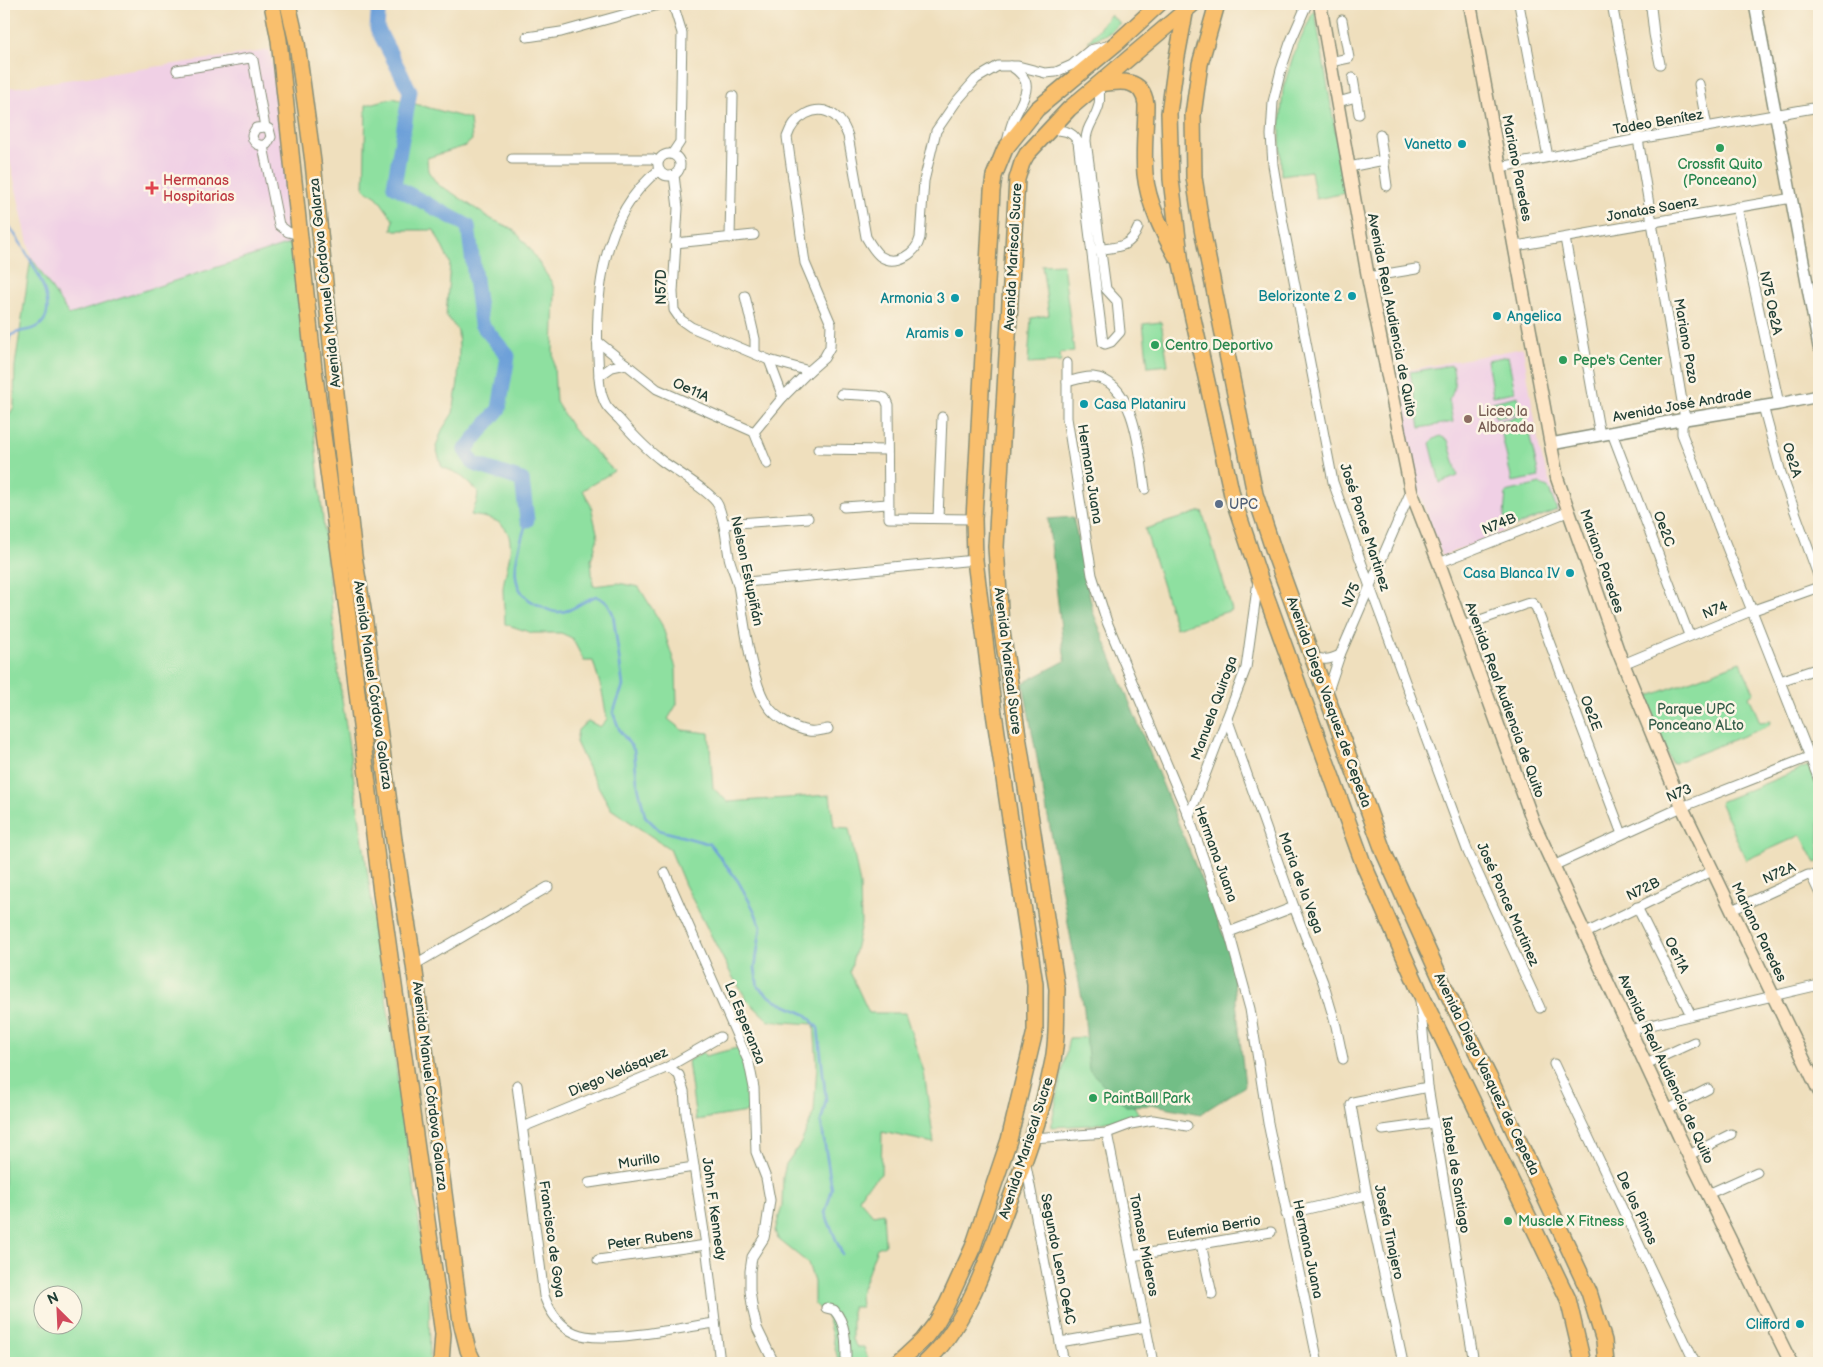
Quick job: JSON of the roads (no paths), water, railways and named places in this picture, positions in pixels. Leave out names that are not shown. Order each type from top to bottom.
[{"type":"main road","name":"Avenida Manuel Córdova Galarza","points":[[272,4],[279,40],[314,369],[348,617],[381,893],[443,1334],[441,1363]]},
{"type":"main road","name":"Avenida Manuel Córdova Galarza","points":[[288,4],[297,43],[321,236],[354,556],[364,615],[394,840],[414,965],[461,1322],[468,1350],[474,1363]]},
{"type":"main road","name":"Avenida Mariscal Sucre","points":[[898,1363],[923,1340],[936,1323],[947,1304],[973,1247],[1009,1140],[1035,1031],[1035,984],[994,713],[975,560],[975,491],[994,176],[1005,149],[1037,109],[1159,4]]},
{"type":"main road","name":"Avenida Diego Vasquez de Cepeda","points":[[1217,4],[1200,64],[1193,115],[1194,176],[1202,229],[1255,494],[1275,555],[1384,853],[1444,986],[1497,1093],[1589,1292],[1604,1341],[1606,1363]]},
{"type":"main road","name":"Avenida Real Audiencia de Quito","points":[[1320,4],[1368,277],[1411,491],[1463,626],[1534,824],[1667,1110],[1791,1363]]},
{"type":"main road","name":"Mariano Paredes","points":[[1470,4],[1502,166],[1558,478],[1623,664],[1682,807],[1819,1092]]},
{"type":"main road","name":"Avenida Mariscal Sucre","points":[[925,1363],[934,1355],[949,1335],[964,1311],[989,1255],[1032,1138],[1053,1063],[1056,1039],[1057,989],[1001,625],[996,547],[1017,179],[1027,154],[1069,109],[1188,6]]},
{"type":"main road","name":"Avenida Diego Vasquez de Cepeda","points":[[1188,6],[1169,113],[1171,178],[1180,264],[1232,495],[1259,576],[1363,863],[1419,990],[1568,1299],[1583,1363]]},
{"type":"main road","points":[[1099,84],[1130,82],[1138,86],[1145,96],[1145,174],[1153,208],[1180,264]]},
{"type":"main road","points":[[300,235],[321,236]]},
{"type":"main road","points":[[975,491],[983,488],[988,493],[988,554],[998,584]]},
{"type":"main road","points":[[348,617],[364,615]]},
{"type":"main road","points":[[994,713],[1004,733],[1012,783],[1016,788],[1025,782]]},
{"type":"main road","points":[[361,730],[379,727]]},
{"type":"street","points":[[527,37],[560,32],[662,4]]},
{"type":"street","points":[[672,154],[680,142],[682,33],[673,4]]},
{"type":"street","name":"José Ponce Martinez","points":[[1307,4],[1290,43],[1276,85],[1271,120],[1272,155],[1282,218],[1333,482],[1468,852],[1540,1008]]},
{"type":"street","points":[[1519,4],[1548,157]]},
{"type":"street","points":[[1612,6],[1629,4]]},
{"type":"street","points":[[1647,4],[1651,7],[1660,64]]},
{"type":"street","points":[[1755,4],[1819,347]]},
{"type":"street","name":"Mariano Pozo","points":[[1612,6],[1638,139],[1685,419],[1682,426],[1682,434],[1819,780]]},
{"type":"street","points":[[1330,62],[1349,58],[1342,20]]},
{"type":"street","points":[[766,464],[754,432],[783,397],[824,358],[830,347],[831,324],[805,263],[787,137],[790,127],[797,119],[817,110],[834,115],[843,124],[848,136],[866,237],[872,248],[881,256],[890,260],[904,258],[912,253],[918,245],[920,238],[924,181],[936,131],[956,102],[976,79],[998,66],[1024,67],[1045,73],[1056,72],[1072,65],[1090,50],[1114,44]]},
{"type":"street","points":[[177,70],[245,58],[253,60],[265,127],[269,129],[271,137],[270,141],[263,146]]},
{"type":"street","points":[[1005,149],[1012,122],[1024,99],[1027,88],[1023,75],[1011,66]]},
{"type":"street","points":[[1353,78],[1360,114]]},
{"type":"street","points":[[1085,168],[1086,132],[1089,123],[1098,109],[1099,84]]},
{"type":"street","points":[[1699,84],[1706,127]]},
{"type":"street","points":[[730,238],[733,96]]},
{"type":"street","points":[[1338,102],[1356,97]]},
{"type":"street","name":"Tadeo Benítez","points":[[1502,166],[1638,139],[1819,107]]},
{"type":"street","points":[[263,146],[255,143],[252,135],[256,128],[265,127]]},
{"type":"street","points":[[1049,130],[1066,130],[1074,135],[1078,142],[1085,168],[1096,250],[1106,289],[1117,301],[1120,332],[1111,342],[1105,344],[1103,343],[1096,290],[1096,250]]},
{"type":"street","points":[[1380,135],[1387,186]]},
{"type":"street","points":[[263,146],[279,225],[288,232],[300,235]]},
{"type":"street","points":[[512,159],[653,159],[665,176],[674,175],[680,164],[679,160],[672,154],[663,155],[658,166]]},
{"type":"street","points":[[1349,167],[1384,160]]},
{"type":"street","name":"Nelson Estupiñán","points":[[658,166],[632,198],[620,218],[605,260],[600,287],[597,341],[600,388],[606,405],[634,435],[660,459],[701,488],[718,503],[759,687],[768,706],[778,717],[793,726],[809,731],[828,729]]},
{"type":"street","name":"N57D","points":[[674,175],[678,208],[673,292],[674,310],[681,320],[692,327],[769,360],[809,371]]},
{"type":"street","name":"Jonatas Saenz","points":[[1516,246],[1792,198]]},
{"type":"street","name":"N75 Oe2A","points":[[1737,207],[1779,404]]},
{"type":"street","points":[[1096,250],[1116,247],[1129,242],[1138,228]]},
{"type":"street","points":[[675,243],[754,235]]},
{"type":"street","points":[[1564,238],[1600,435]]},
{"type":"street","points":[[1368,277],[1416,269]]},
{"type":"street","points":[[1096,290],[1106,289]]},
{"type":"street","points":[[745,296],[753,330],[755,353]]},
{"type":"street","name":"Oe11A","points":[[597,341],[657,389],[754,432]]},
{"type":"street","points":[[769,360],[783,397]]},
{"type":"street","points":[[599,376],[612,367],[626,364]]},
{"type":"street","name":"Hermana Juana","points":[[1067,364],[1067,418],[1092,575],[1107,622],[1189,817],[1229,932],[1250,1009],[1268,1124],[1318,1363]]},
{"type":"street","points":[[1067,382],[1091,376],[1100,378],[1118,392],[1125,402],[1135,425],[1145,489]]},
{"type":"street","points":[[841,394],[878,396],[885,398],[888,405],[889,518],[974,519]]},
{"type":"street","name":"Avenida José Andrade","points":[[1551,444],[1819,396]]},
{"type":"street","name":"Oe2A","points":[[1763,406],[1781,474],[1819,578]]},
{"type":"street","points":[[938,518],[942,417]]},
{"type":"street","name":"Oe2C","points":[[1612,433],[1689,635]]},
{"type":"street","points":[[818,448],[888,450]]},
{"type":"street","name":"N75","points":[[1326,696],[1340,655],[1411,491]]},
{"type":"street","points":[[844,506],[888,504]]},
{"type":"street","name":"N74B","points":[[1439,563],[1570,511]]},
{"type":"street","points":[[724,524],[808,518]]},
{"type":"street","points":[[737,583],[975,560]]},
{"type":"street","name":"Manuela Quiroga","points":[[1189,817],[1246,668],[1259,576]]},
{"type":"street","name":"N74","points":[[1623,664],[1689,635],[1819,587]]},
{"type":"street","name":"Oe2E","points":[[1463,626],[1532,603],[1536,607],[1622,834]]},
{"type":"street","points":[[1312,656],[1322,660],[1332,659],[1340,655]]},
{"type":"street","points":[[1780,681],[1819,668]]},
{"type":"street","name":"Maria de la Vega","points":[[1227,718],[1294,908],[1324,982],[1336,1026],[1342,1059]]},
{"type":"street","name":"N73","points":[[1553,866],[1682,807],[1819,753]]},
{"type":"street","name":"N72B","points":[[1586,933],[1712,871]]},
{"type":"street","name":"La Esperanza","points":[[665,872],[749,1063],[754,1094],[756,1152],[766,1178],[770,1200],[764,1238],[752,1257],[750,1291],[758,1328],[774,1363]]},
{"type":"street","name":"N72A","points":[[1732,910],[1808,875],[1811,875],[1819,892]]},
{"type":"street","points":[[414,965],[548,887]]},
{"type":"street","name":"Oe11A","points":[[1638,907],[1691,1016]]},
{"type":"street","points":[[1229,932],[1294,908]]},
{"type":"street","points":[[1630,1030],[1819,985]]},
{"type":"street","name":"Isabel de Santiago","points":[[1419,990],[1428,1087],[1474,1363]]},
{"type":"street","name":"Diego Velásquez","points":[[523,1127],[666,1068],[720,1037]]},
{"type":"street","points":[[1646,1064],[1694,1042]]},
{"type":"street","name":"De los Pinos","points":[[1554,1064],[1695,1363]]},
{"type":"street","name":"John F. Kennedy","points":[[666,1068],[676,1072],[681,1079],[706,1245],[720,1363]]},
{"type":"street","name":"Francisco de Goya","points":[[517,1085],[544,1296],[554,1317],[574,1333],[600,1338],[715,1323]]},
{"type":"street","name":"Josefa Tinajero","points":[[1403,1363],[1367,1195],[1351,1105],[1353,1102],[1428,1087]]},
{"type":"street","points":[[1667,1110],[1708,1089]]},
{"type":"street","points":[[1032,1138],[1107,1133],[1131,1124],[1153,1120],[1187,1126]]},
{"type":"street","points":[[1383,1130],[1434,1123]]},
{"type":"street","name":"Tomasa Mideros","points":[[1107,1133],[1153,1363]]},
{"type":"street","points":[[1689,1154],[1731,1134]]},
{"type":"street","name":"Segundo Leon Oe4C","points":[[1025,1160],[1064,1363]]},
{"type":"street","name":"Murillo","points":[[589,1183],[694,1166]]},
{"type":"street","points":[[1708,1194],[1757,1172]]},
{"type":"street","points":[[1286,1214],[1367,1195]]},
{"type":"street","name":"Eufemia Berrio","points":[[1132,1256],[1271,1232]]},
{"type":"street","points":[[1201,1244],[1212,1294]]},
{"type":"street","name":"Peter Rubens","points":[[598,1260],[706,1245]]},
{"type":"street","points":[[826,1308],[834,1310],[844,1328],[846,1363]]},
{"type":"street","points":[[1060,1342],[1146,1327]]},
{"type":"waterway","points":[[4,5],[8,4]]},
{"type":"waterway","points":[[379,4],[377,28],[410,91],[394,186],[468,226],[481,324],[508,356],[499,409],[465,450],[474,464],[522,480],[527,520]]},
{"type":"waterway","points":[[4,218],[36,270],[47,300],[47,313],[39,326],[10,336],[4,364]]},
{"type":"waterway","points":[[4,392],[4,398]]},
{"type":"waterway","points":[[527,520],[517,556],[516,568],[516,579],[520,590],[527,598],[548,610],[562,612],[572,609],[596,596],[608,603],[613,614],[623,686],[613,713],[620,731],[634,750],[637,781],[645,816],[659,830],[710,844],[738,881],[761,927],[755,968],[758,987],[776,1001],[807,1015],[818,1028],[826,1100],[821,1122],[832,1189],[825,1213],[842,1254]]},
{"type":"place","name":"Vanetto","points":[[1462,144]]},
{"type":"place","name":"Crossfit Quito (Ponceano)","points":[[1720,148]]},
{"type":"place","name":"Hermanas Hospitarias","points":[[152,188]]},
{"type":"place","name":"Belorizonte 2","points":[[1352,296]]},
{"type":"place","name":"Armonia 3","points":[[955,298]]},
{"type":"place","name":"Angelica","points":[[1497,316]]},
{"type":"place","name":"Aramis","points":[[959,333]]},
{"type":"place","name":"Centro Deportivo","points":[[1155,345]]},
{"type":"place","name":"Pepe's Center","points":[[1563,360]]},
{"type":"place","name":"Casa Plataniru","points":[[1084,404]]},
{"type":"place","name":"Liceo la Alborada","points":[[1468,419]]},
{"type":"place","name":"UPC","points":[[1219,504]]},
{"type":"place","name":"Casa Blanca IV","points":[[1570,573]]},
{"type":"place","name":"PaintBall Park","points":[[1093,1098]]},
{"type":"place","name":"Muscle X Fitness","points":[[1508,1221]]},
{"type":"place","name":"Clifford","points":[[1800,1324]]},
{"type":"park label","name":"Parque UPC Ponceano ALto","points":[[1696,718]]}]
